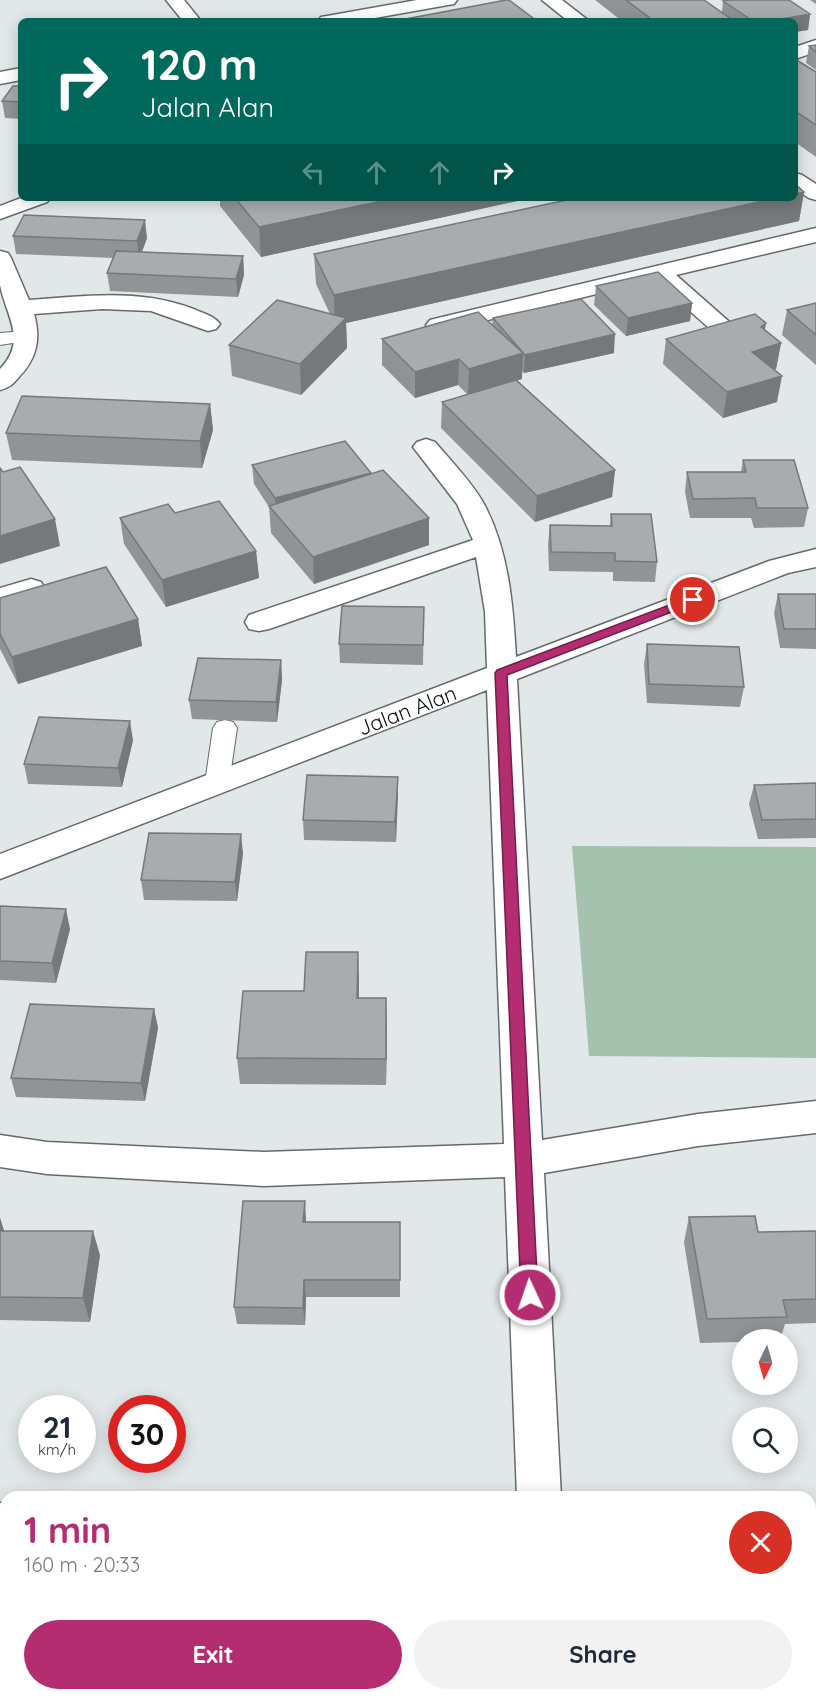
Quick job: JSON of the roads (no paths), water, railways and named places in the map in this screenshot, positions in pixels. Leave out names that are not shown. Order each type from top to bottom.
[{"type":"street","points":[[175,0],[190,18]]},
{"type":"street","points":[[365,18],[448,0]]},
{"type":"street","points":[[551,0],[576,18]]},
{"type":"street","points":[[798,52],[816,46]]},
{"type":"street","points":[[0,78],[18,75]]},
{"type":"street","points":[[798,181],[816,194]]},
{"type":"street","points":[[0,213],[31,201]]},
{"type":"street","points":[[417,330],[816,235]]},
{"type":"street","points":[[0,258],[4,282],[21,308],[26,336],[22,357],[0,383]]},
{"type":"street","points":[[659,272],[735,339]]},
{"type":"street","points":[[21,308],[110,302],[152,304],[178,311],[208,324]]},
{"type":"street","points":[[426,447],[470,503],[488,544],[499,612],[539,1491]]},
{"type":"street","points":[[259,622],[488,544]]},
{"type":"street","name":"Jalan Alan","points":[[0,867],[779,567],[816,558]]},
{"type":"street","points":[[0,598],[31,588]]},
{"type":"street","points":[[0,1151],[46,1158],[264,1168],[524,1160],[698,1130],[816,1117]]},
{"type":"lane","points":[[0,339],[26,336]]},
{"type":"lane","points":[[217,783],[225,728]]}]
